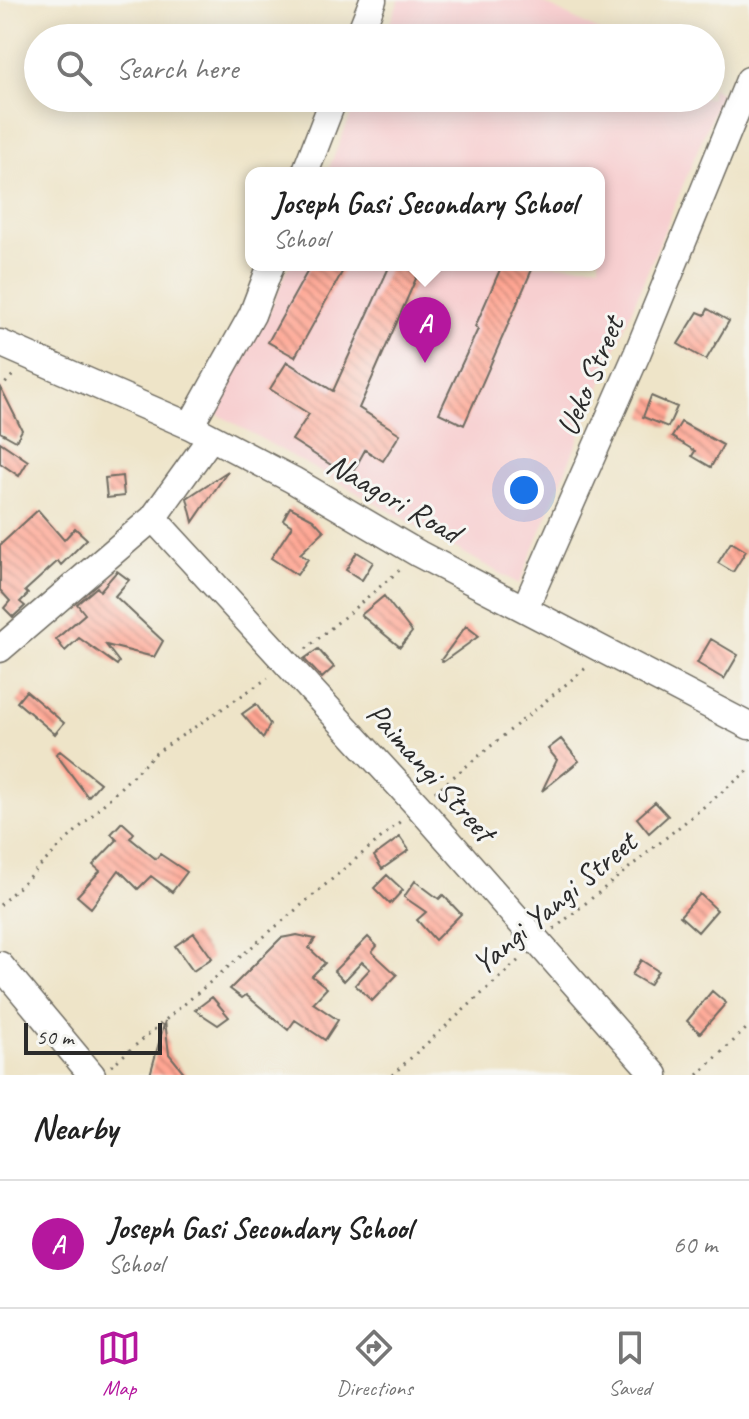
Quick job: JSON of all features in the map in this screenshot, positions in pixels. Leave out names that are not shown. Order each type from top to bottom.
[{"type":"street","points":[[364,24],[373,0]]},
{"type":"street","name":"Ueko Street","points":[[525,608],[631,368],[749,80]]},
{"type":"street","points":[[307,167],[329,112]]},
{"type":"street","points":[[0,649],[153,518],[200,432],[269,271]]},
{"type":"street","name":"Naagori Road","points":[[0,343],[200,432],[293,480],[419,554],[749,726]]},
{"type":"street","name":"Paimangi Street","points":[[153,518],[418,806],[655,1075]]},
{"type":"street","points":[[0,965],[92,1075]]},
{"type":"path","points":[[0,905],[156,753],[287,665],[419,554]]},
{"type":"path","points":[[100,1075],[605,652]]},
{"type":"path","name":"Yangi Yangi Street","points":[[392,1075],[538,942],[749,770]]},
{"type":"path","points":[[698,1075],[749,1026]]},
{"type":"shaded area","points":[[399,0],[537,0],[584,24],[390,24]]},
{"type":"shaded area","points":[[352,112],[713,112],[519,584],[212,411],[268,315],[286,271],[605,271],[605,167],[329,167]]},
{"type":"building","points":[[308,271],[343,271],[295,357],[268,342]]},
{"type":"building","points":[[387,271],[419,271],[359,408],[400,434],[383,461],[365,450],[350,477],[292,440],[309,414],[270,389],[287,362],[333,391]]},
{"type":"building","points":[[499,271],[531,271],[464,425],[439,413],[478,329],[475,327]]},
{"type":"building","points":[[708,309],[729,321],[706,360],[678,344],[698,312],[705,315]]},
{"type":"building","points":[[0,386],[22,430],[16,441],[0,432]]},
{"type":"building","points":[[651,396],[677,407],[668,427],[643,417]]},
{"type":"building","points":[[681,422],[723,445],[711,467],[692,456],[695,451],[672,437]]},
{"type":"building","points":[[0,442],[28,461],[19,476],[0,463]]},
{"type":"building","points":[[228,471],[193,522],[187,498]]},
{"type":"building","points":[[122,476],[124,496],[107,498],[105,478]]},
{"type":"building","points":[[290,507],[313,519],[324,531],[300,554],[308,559],[297,575],[271,558],[292,526],[283,520]]},
{"type":"building","points":[[38,510],[64,540],[75,528],[87,539],[61,565],[58,561],[25,591],[28,594],[20,602],[25,606],[13,617],[4,608],[10,601],[0,590],[0,545]]},
{"type":"building","points":[[731,542],[746,551],[733,572],[718,563]]},
{"type":"building","points":[[357,552],[373,562],[362,580],[346,570]]},
{"type":"building","points":[[117,571],[129,580],[115,596],[163,641],[154,657],[106,645],[119,662],[117,665],[79,638],[65,651],[56,639],[85,614],[77,604],[97,587],[100,591]]},
{"type":"building","points":[[384,596],[412,632],[400,647],[361,615]]},
{"type":"building","points":[[466,626],[479,636],[443,662],[441,660]]},
{"type":"building","points":[[711,639],[738,655],[724,679],[697,663]]},
{"type":"building","points":[[318,649],[334,667],[322,678],[304,659]]},
{"type":"building","points":[[26,691],[64,723],[55,734],[17,702]]},
{"type":"building","points":[[256,704],[270,724],[263,738],[242,714]]},
{"type":"building","points":[[561,739],[579,761],[542,791],[557,760],[548,749]]},
{"type":"building","points":[[60,751],[100,783],[88,797],[56,754]]},
{"type":"building","points":[[655,802],[668,816],[649,833],[637,818]]},
{"type":"building","points":[[122,822],[134,833],[130,838],[156,859],[160,854],[187,872],[172,892],[151,876],[138,889],[119,870],[91,908],[77,896],[100,871],[93,865],[117,840],[111,834]]},
{"type":"building","points":[[400,837],[409,850],[382,869],[374,856]]},
{"type":"building","points":[[387,875],[403,890],[390,904],[374,888]]},
{"type":"building","points":[[415,881],[439,899],[443,895],[461,914],[435,940],[417,920],[426,912],[404,897]]},
{"type":"building","points":[[700,894],[717,910],[698,932],[680,916]]},
{"type":"building","points":[[194,933],[212,958],[193,971],[175,946]]},
{"type":"building","points":[[297,935],[315,939],[309,948],[325,963],[312,976],[327,988],[313,1003],[338,1020],[325,1040],[295,1020],[288,1030],[246,995],[242,998],[230,989],[281,938]]},
{"type":"building","points":[[368,937],[377,946],[372,952],[397,975],[372,1001],[355,985],[370,969],[362,962],[344,981],[334,971]]},
{"type":"building","points":[[641,960],[658,971],[649,985],[632,975]]},
{"type":"building","points":[[712,991],[726,1003],[700,1033],[687,1021]]},
{"type":"building","points":[[212,997],[229,1017],[218,1025],[195,1010]]},
{"type":"building","points":[[165,1021],[169,1054],[186,1075],[150,1075]]},
{"type":"place","name":"Joseph Gasi Secondary School","points":[[425,363]]}]
